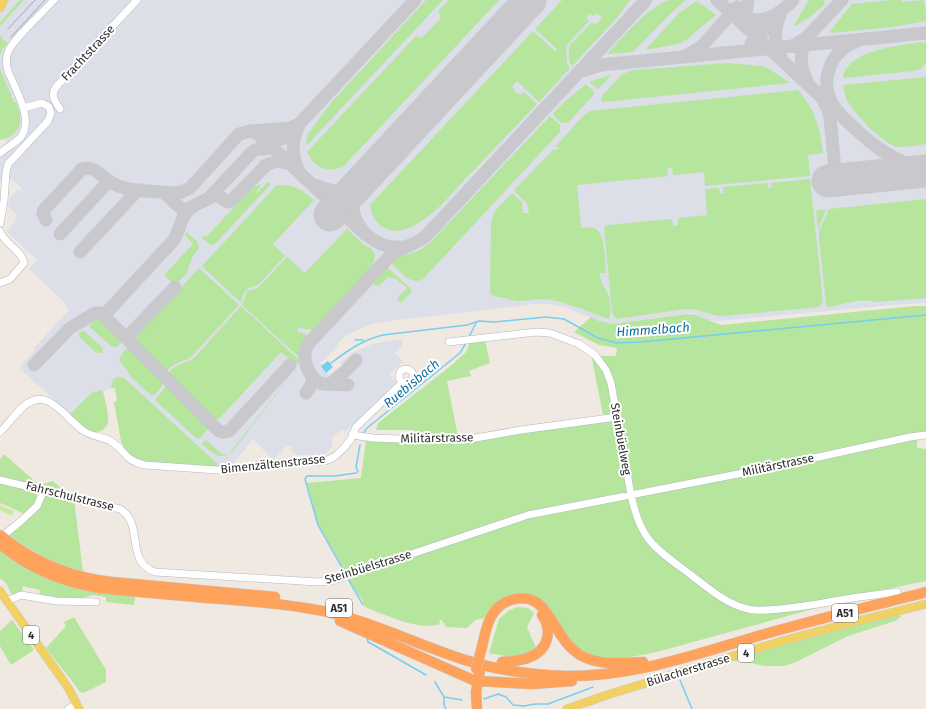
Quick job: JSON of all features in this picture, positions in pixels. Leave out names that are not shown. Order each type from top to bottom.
[{"type":"highway","name":"A51","points":[[1,541],[16,557],[42,571],[87,586],[296,606],[356,620],[466,660],[514,671],[580,676],[620,672],[644,665],[663,657],[792,620],[926,585]]},
{"type":"highway","name":"A51","points":[[1,541],[43,564],[61,572],[86,579],[269,596],[320,604],[370,617],[458,650],[502,662],[542,668],[579,669],[672,662],[795,626],[926,592]]},
{"type":"highway","points":[[472,709],[471,694],[484,647],[488,623],[497,608],[515,599],[524,599],[534,602],[544,608],[565,641],[574,650],[585,657],[597,662],[644,665]]},
{"type":"highway","points":[[484,647],[494,622],[504,610],[511,606],[521,604],[528,605],[538,611],[543,616],[548,627],[548,637],[543,648],[531,657],[502,662]]},
{"type":"highway","points":[[296,606],[356,628],[476,680],[532,684],[556,683],[614,675],[644,665]]},
{"type":"highway","points":[[476,680],[477,709]]},
{"type":"main road","points":[[0,8],[4,0]]},
{"type":"main road","name":"4","points":[[0,591],[66,685],[78,706]]},
{"type":"main road","name":"Bülacherstrasse","points":[[567,709],[607,695],[782,641],[926,604]]},
{"type":"street","points":[[1,150],[20,137],[24,129],[26,117],[24,108],[6,64],[8,52],[16,41],[54,0]]},
{"type":"street","name":"Frachtstrasse","points":[[60,109],[53,97],[53,92],[56,87],[137,0]]},
{"type":"street","points":[[0,223],[8,164],[48,121],[50,115],[49,107],[42,103],[24,108]]},
{"type":"street","points":[[0,231],[5,239],[21,256],[24,263],[10,280],[5,283],[0,283]]},
{"type":"street","name":"Steinbüelweg","points":[[449,342],[544,332],[567,339],[584,347],[595,355],[606,370],[611,383],[634,511],[641,528],[646,537],[660,552],[729,602],[748,610],[762,610],[814,605],[896,592]]},
{"type":"street","name":"Bimenzältenstrasse","points":[[0,432],[26,404],[30,401],[41,399],[47,400],[53,404],[85,432],[112,442],[128,458],[136,463],[144,465],[237,471],[264,464],[325,461],[334,457],[343,449],[362,420],[403,382]]},
{"type":"street","name":"Militärstrasse","points":[[352,435],[373,438],[398,439],[422,437],[464,440],[520,430],[618,417]]},
{"type":"street","name":"Militärstrasse","points":[[631,495],[778,466],[910,437],[926,435]]},
{"type":"street","name":"Fahrschulstrasse","points":[[0,480],[117,507],[130,517],[132,525]]},
{"type":"street","points":[[1,541],[37,506],[44,490]]},
{"type":"street","name":"Steinbüelstrasse","points":[[132,525],[138,557],[143,565],[155,572],[317,582],[331,581],[528,515],[631,495]]},
{"type":"street","points":[[7,601],[20,595],[56,601],[96,602]]},
{"type":"street","points":[[68,709],[78,706]]},
{"type":"shaded area","points":[[0,0],[926,0],[926,303],[718,321],[708,320],[689,313],[612,324],[601,322],[565,307],[550,304],[535,304],[381,322],[366,326],[347,335],[320,363],[328,375],[342,365],[340,362],[354,352],[372,344],[402,339],[402,346],[395,353],[403,361],[389,375],[396,382],[345,432],[342,429],[332,438],[332,447],[324,455],[297,455],[292,451],[291,446],[287,446],[273,460],[253,439],[230,468],[222,468],[123,446],[114,402],[117,401],[115,388],[91,393],[70,414],[19,368],[35,350],[35,347],[69,310],[61,299],[29,269],[37,260],[6,231],[16,221],[14,219],[18,216],[7,205],[10,202],[8,200],[18,189],[20,191],[22,189],[12,179],[0,180],[0,156],[7,151],[5,139],[0,140]]},
{"type":"green space","points":[[20,0],[24,0],[0,26],[0,22]]},
{"type":"green space","points":[[426,0],[443,0],[307,145],[308,134],[330,104]]},
{"type":"green space","points":[[449,0],[499,0],[343,167],[337,169],[326,169],[317,165],[307,152],[416,36],[422,38],[441,18],[438,11]]},
{"type":"green space","points":[[562,0],[630,0],[616,19],[572,66],[569,56],[570,45],[591,23],[597,24],[602,18],[597,13],[593,16],[590,13],[586,18],[589,21],[566,46],[567,64],[570,68],[539,102],[517,81],[512,86],[515,92],[520,95],[524,92],[537,104],[434,211],[420,222],[406,229],[398,231],[391,230],[380,225],[375,220],[370,205],[533,31],[555,51],[557,49],[535,29]]},
{"type":"green space","points":[[669,0],[686,0],[670,14],[633,52],[607,54],[652,9]]},
{"type":"green space","points":[[809,0],[824,0],[825,4],[810,17],[795,26],[794,25]]},
{"type":"green space","points":[[902,0],[902,2],[923,0],[925,4],[926,21],[893,27],[831,33],[830,31],[852,4]]},
{"type":"green space","points":[[697,1],[716,15],[686,40],[678,44],[645,50],[679,13]]},
{"type":"green space","points":[[0,36],[2,37],[2,40],[3,39],[8,43],[3,48],[0,55]]},
{"type":"green space","points":[[926,42],[926,63],[922,68],[914,71],[843,78],[847,68],[854,61],[865,55],[877,50],[891,47]]},
{"type":"green space","points":[[727,63],[762,66],[790,83],[604,102],[601,101],[601,97],[622,74],[634,70]]},
{"type":"green space","points":[[0,69],[14,102],[16,102],[19,109],[20,121],[17,131],[7,138],[0,140]]},
{"type":"green space","points":[[610,75],[611,76],[598,89],[589,82]]},
{"type":"green space","points":[[926,77],[926,144],[905,147],[892,145],[884,140],[861,119],[849,104],[843,85]]},
{"type":"green space","points":[[586,84],[594,92],[594,94],[569,122],[564,123],[556,118],[553,114],[563,103]]},
{"type":"green space","points":[[798,90],[809,105],[816,119],[823,153],[808,155],[810,176],[705,186],[704,172],[673,175],[672,168],[667,169],[668,176],[577,185],[581,228],[594,228],[601,235],[603,241],[606,273],[600,273],[600,277],[610,299],[609,319],[576,307],[550,300],[541,299],[516,301],[502,297],[495,297],[490,293],[491,223],[495,211],[512,193],[522,202],[523,213],[529,213],[527,203],[515,192],[515,189],[553,150],[559,149],[559,147],[555,147],[583,116],[590,111]]},
{"type":"green space","points":[[550,116],[560,125],[560,132],[423,279],[414,281],[406,277],[391,263],[391,261],[395,258],[415,252],[429,244]]},
{"type":"green space","points":[[810,179],[823,302],[819,307],[723,316],[686,309],[616,319],[612,312],[604,227],[608,225],[672,219],[673,226],[678,225],[678,218],[707,215],[705,189],[719,188],[720,193],[723,193],[723,187],[767,183],[768,188],[772,187],[771,183]]},
{"type":"green space","points":[[268,182],[270,185],[216,243],[213,245],[209,244],[201,237],[207,236],[253,187],[262,184],[256,192],[257,193]]},
{"type":"green space","points":[[277,185],[297,188],[314,200],[273,244],[285,256],[259,284],[247,289],[243,294],[241,303],[202,266]]},
{"type":"green space","points":[[926,199],[926,298],[876,302],[864,300],[827,307],[819,232],[829,209]]},
{"type":"green space","points":[[826,209],[818,229],[816,211]]},
{"type":"green space","points":[[347,229],[364,245],[373,250],[375,255],[374,262],[364,277],[314,330],[298,328],[297,332],[306,334],[307,337],[302,347],[300,358],[242,305],[247,291],[258,288],[287,257],[305,273]]},
{"type":"green space","points":[[186,232],[197,241],[199,248],[191,259],[192,260],[187,273],[175,285],[164,275],[193,244],[185,235]]},
{"type":"green space","points":[[385,267],[411,289],[411,292],[401,303],[397,299],[407,288],[396,279],[388,277],[378,287],[373,283]]},
{"type":"green space","points":[[199,268],[239,305],[191,357],[171,367],[166,374],[135,343],[135,337]]},
{"type":"green space","points":[[241,306],[300,361],[300,363],[295,364],[281,352],[219,419],[214,420],[168,376],[172,369],[194,358]]},
{"type":"green space","points":[[926,306],[926,433],[917,435],[917,448],[926,449],[926,581],[833,600],[824,606],[657,652],[615,660],[583,654],[533,597],[491,608],[484,618],[475,620],[467,628],[446,627],[442,620],[439,620],[440,624],[431,626],[412,624],[365,607],[348,579],[351,578],[346,573],[316,521],[307,483],[361,478],[366,440],[414,439],[414,430],[376,430],[378,423],[453,364],[466,352],[470,342],[485,341],[490,363],[469,371],[471,376],[447,381],[459,442],[604,420],[592,359],[600,356],[616,356],[617,348],[599,345],[574,332],[591,317],[599,321],[612,324],[687,314],[696,315],[721,325]]},
{"type":"green space","points":[[99,316],[124,340],[117,347],[111,346],[89,326]]},
{"type":"green space","points":[[83,330],[103,348],[102,353],[97,353],[79,337],[79,333]]},
{"type":"green space","points":[[129,347],[134,349],[165,380],[159,390],[152,396],[134,380],[120,361],[120,357]]},
{"type":"green space","points":[[294,371],[233,451],[229,454]]},
{"type":"green space","points":[[118,377],[124,378],[222,468],[152,463],[133,458],[126,451],[121,441],[114,402],[117,401],[115,388],[111,388],[113,379]]},
{"type":"green space","points":[[167,383],[208,423],[209,428],[201,437],[197,439],[155,400]]},
{"type":"green space","points":[[103,390],[108,413],[108,422],[104,429],[100,432],[95,432],[86,428],[70,414],[91,393]]},
{"type":"green space","points":[[206,440],[223,455],[229,454],[224,456],[217,455],[202,444]]},
{"type":"green space","points":[[4,454],[39,485],[53,481],[65,492],[0,477],[0,459]]},
{"type":"green space","points":[[0,482],[33,490],[38,497],[35,504],[25,514],[0,503]]},
{"type":"green space","points":[[50,494],[74,499],[83,572],[44,557],[9,535],[36,513],[45,496]]},
{"type":"green space","points":[[0,505],[14,511],[12,516],[0,510]]},
{"type":"green space","points":[[0,549],[114,594],[135,597],[134,605],[106,602],[106,597],[93,595],[83,598],[60,598],[39,595],[40,590],[23,586],[22,592],[12,595],[6,583],[0,578]]},
{"type":"green space","points":[[517,607],[528,608],[534,613],[527,627],[537,650],[526,656],[520,657],[489,653],[499,619],[508,611]]},
{"type":"green space","points":[[900,615],[901,617],[895,621],[848,636],[796,662],[784,666],[765,666],[741,661],[731,661],[687,674],[801,639]]},
{"type":"green space","points":[[74,617],[106,670],[106,682],[83,693],[80,692],[46,648],[66,626],[64,622]]},
{"type":"green space","points":[[12,620],[34,650],[11,665],[0,646],[0,631]]},
{"type":"water","points":[[328,361],[333,367],[326,373],[321,366]]},
{"type":"waterway","name":"Himmelbach","points":[[330,364],[355,346],[375,337],[467,325],[479,321],[494,322],[546,317],[564,319],[598,338],[616,343],[641,342],[926,315]]},
{"type":"waterway","name":"Ruebisbach","points":[[469,337],[476,323]]},
{"type":"waterway","name":"Himmelbach","points":[[355,340],[363,340]]},
{"type":"waterway","name":"Ruebisbach","points":[[363,434],[367,428],[460,353],[466,343]]},
{"type":"waterway","name":"Ruebisbach","points":[[345,573],[318,525],[305,479],[307,476],[335,476],[356,473],[358,471],[356,467],[360,445]]},
{"type":"waterway","name":"Ruebisbach","points":[[348,579],[363,605]]},
{"type":"waterway","name":"Ruebisbach","points":[[367,637],[368,642],[426,675]]},
{"type":"waterway","points":[[680,680],[692,709]]},
{"type":"waterway","name":"Ruebisbach","points":[[435,682],[444,697],[444,705],[446,709]]},
{"type":"waterway","points":[[484,699],[498,694],[506,697],[513,705],[524,706],[548,704],[593,687]]},
{"type":"waterway","points":[[444,697],[462,700]]},
{"type":"taxiway","points":[[258,149],[288,136],[415,0]]},
{"type":"taxiway","points":[[356,360],[334,381],[328,384],[323,384],[315,380],[309,372],[305,352],[310,342],[393,253],[417,242],[426,236],[646,0]]},
{"type":"taxiway","points":[[717,0],[831,106]]},
{"type":"taxiway","points":[[748,0],[746,16],[752,32]]},
{"type":"taxiway","points":[[740,17],[756,20],[770,18],[782,11],[793,0]]},
{"type":"taxiway","points":[[794,45],[806,38],[842,0]]},
{"type":"taxiway","points":[[687,55],[701,47],[737,7]]},
{"type":"taxiway","points":[[751,44],[779,15]]},
{"type":"taxiway","points":[[780,16],[777,26],[776,41],[781,56]]},
{"type":"taxiway","points":[[582,71],[601,65],[926,33]]},
{"type":"taxiway","points":[[807,38],[803,49],[802,67],[808,83]]},
{"type":"taxiway","points":[[855,42],[839,53],[831,65],[828,73],[827,84],[832,103],[836,110],[859,133],[876,147],[904,163],[926,169]]},
{"type":"taxiway","points":[[824,102],[830,118],[836,180]]},
{"type":"taxiway","points":[[250,131],[290,128],[299,124]]},
{"type":"taxiway","points":[[298,128],[294,139],[293,150],[299,171]]},
{"type":"taxiway","points":[[46,220],[43,214],[44,210],[82,169],[91,169],[120,187],[143,191],[173,193],[182,192],[190,188],[239,134],[250,131],[258,134],[366,235]]},
{"type":"taxiway","points":[[209,198],[253,151],[265,149]]},
{"type":"taxiway","points":[[160,192],[164,193],[184,211],[215,195],[229,202],[266,165],[277,161],[290,164]]},
{"type":"taxiway","points":[[364,179],[355,191],[353,202],[354,213],[358,223],[364,232],[372,239],[392,247],[403,247]]},
{"type":"taxiway","points":[[60,234],[109,181]]},
{"type":"taxiway","points":[[315,185],[333,191],[344,191],[355,187],[360,183]]},
{"type":"taxiway","points":[[80,252],[136,192],[142,190]]},
{"type":"taxiway","points":[[194,206],[186,213],[173,241],[108,311],[106,315],[107,319],[219,431],[229,431],[290,365]]},
{"type":"taxiway","points":[[123,335],[129,335],[175,287]]},
{"type":"taxiway","points":[[34,365],[70,328],[95,313],[105,313],[108,311]]},
{"type":"taxiway","points":[[306,393],[311,386],[312,379],[310,373]]},
{"type":"taxiway","points":[[327,384],[348,385]]},
{"type":"runway","points":[[330,215],[530,0]]},
{"type":"runway","points":[[828,181],[926,171]]},
{"type":"tram line","points":[[8,29],[35,0]]},
{"type":"tram line","points":[[11,37],[45,0]]}]
